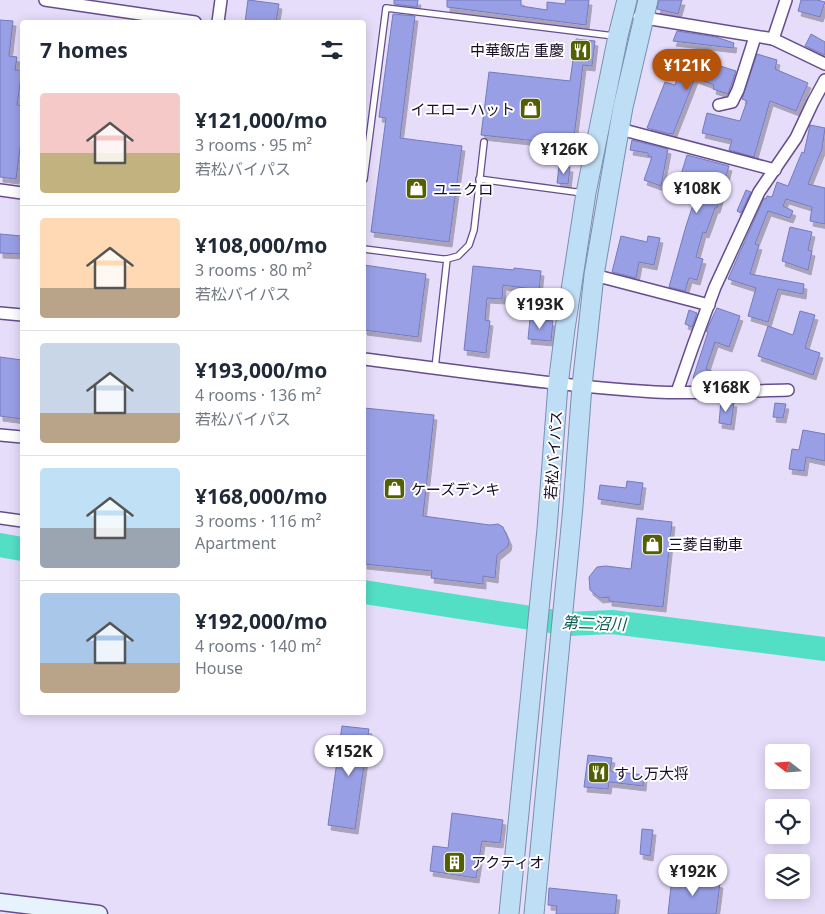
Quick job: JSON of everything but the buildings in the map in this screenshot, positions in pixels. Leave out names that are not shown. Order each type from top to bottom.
[{"type":"highway","name":"若松バイパス","points":[[509,914],[536,644],[558,384],[586,193],[618,36],[626,7]]},
{"type":"highway","name":"若松バイパス","points":[[534,914],[582,386],[594,275],[620,129],[646,9]]},
{"type":"main road","points":[[0,902],[99,914]]},
{"type":"street","points":[[45,0],[181,20]]},
{"type":"street","points":[[218,20],[221,0]]},
{"type":"street","points":[[773,39],[783,1]]},
{"type":"street","points":[[626,7],[646,9],[682,23],[773,39],[825,64]]},
{"type":"street","points":[[719,105],[732,102],[738,90],[755,36]]},
{"type":"street","points":[[678,392],[709,304],[759,192],[796,138],[825,80]]},
{"type":"street","points":[[620,129],[775,170]]},
{"type":"street","points":[[0,190],[20,193]]},
{"type":"street","points":[[594,275],[709,304]]},
{"type":"street","points":[[0,313],[20,316]]},
{"type":"street","points":[[366,358],[582,386],[678,392],[788,390]]},
{"type":"street","points":[[0,434],[20,437]]},
{"type":"street","points":[[0,518],[20,521]]},
{"type":"lane","points":[[366,163],[386,8],[618,36]]},
{"type":"lane","points":[[366,249],[448,259],[458,256],[469,246],[474,230],[484,142]]},
{"type":"lane","points":[[479,179],[586,193]]},
{"type":"lane","points":[[435,368],[448,259]]},
{"type":"waterway","name":"第二沼川","points":[[0,545],[20,549]]},
{"type":"waterway","name":"第二沼川","points":[[366,592],[569,624],[612,622],[825,649]]},
{"type":"place","name":"中華飯店 重慶","points":[[580,50]]},
{"type":"place","name":"イエローハット","points":[[531,109]]},
{"type":"place","name":"ユニクロ","points":[[417,189]]},
{"type":"place","name":"ケーズデンキ","points":[[395,489]]},
{"type":"place","name":"三菱自動車","points":[[652,544]]},
{"type":"place","name":"すし万大将","points":[[598,773]]},
{"type":"place","name":"アクティオ","points":[[455,862]]}]
